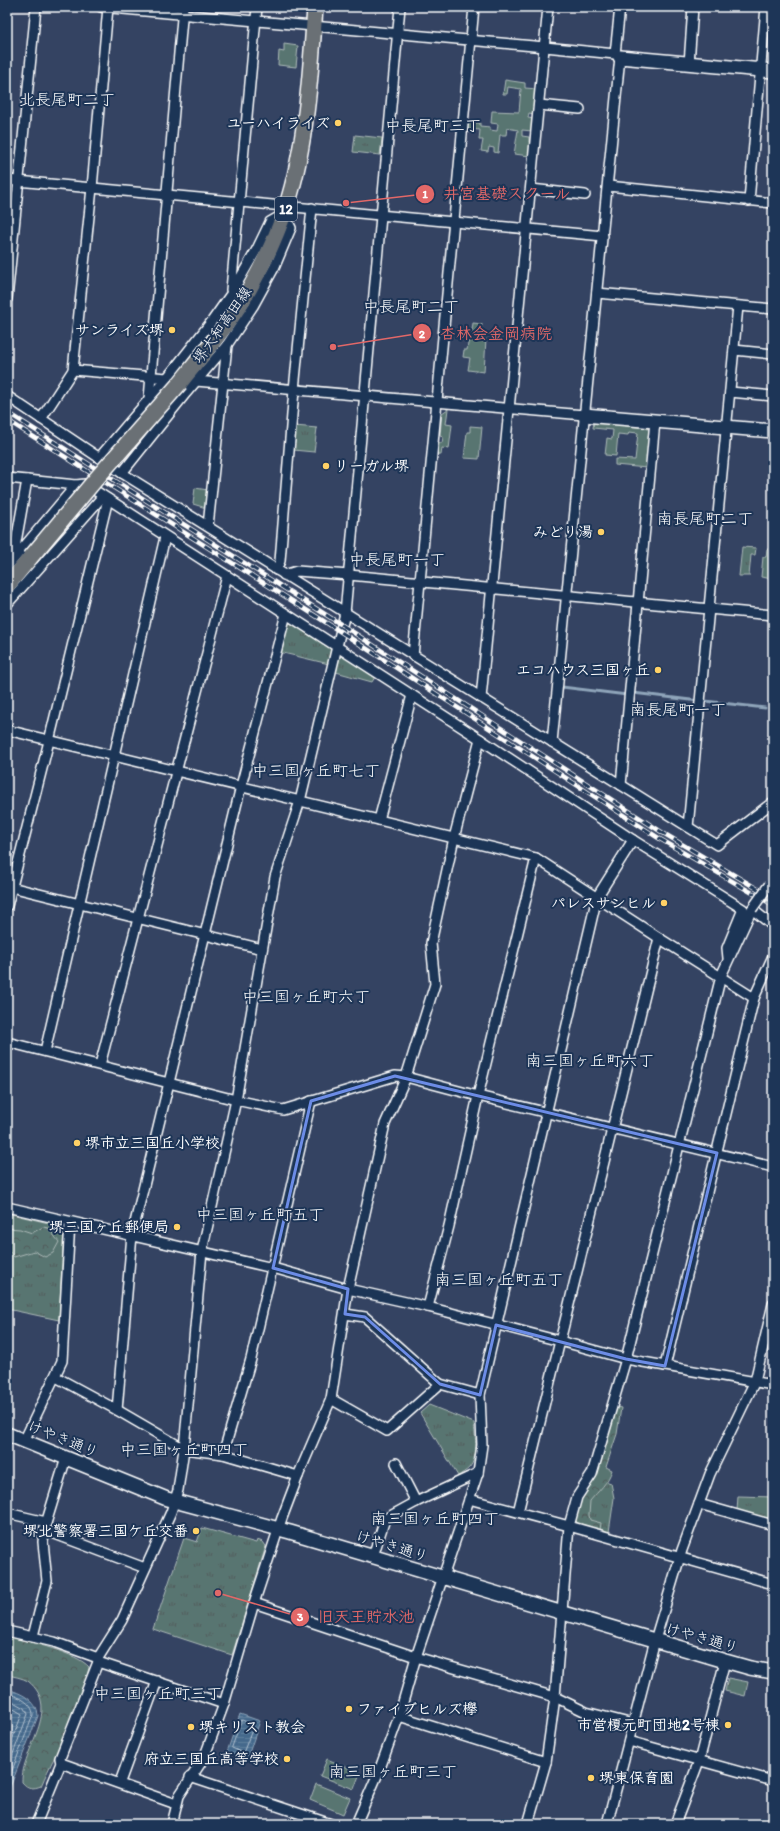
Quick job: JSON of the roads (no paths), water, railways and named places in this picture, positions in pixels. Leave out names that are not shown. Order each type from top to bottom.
[{"type":"main road","name":"堺大和高田線","points":[[7,586],[96,479],[174,381],[224,328],[249,289],[268,252],[286,210],[302,145],[315,7]]},
{"type":"street","points":[[7,299],[36,7]]},
{"type":"street","points":[[41,419],[73,370],[92,188],[105,7],[183,11],[256,21],[544,47],[689,64],[767,71]]},
{"type":"street","points":[[231,294],[257,7]]},
{"type":"street","points":[[36,1824],[61,1763],[60,1758],[98,1660],[122,1620],[175,1501],[178,1490],[184,1449],[202,1251],[236,1100],[275,877],[300,801],[345,613],[400,7]]},
{"type":"street","points":[[414,656],[474,7]]},
{"type":"street","points":[[481,698],[528,229],[548,7]]},
{"type":"street","points":[[552,742],[608,186],[618,56],[620,7]]},
{"type":"street","points":[[689,64],[693,7]]},
{"type":"street","points":[[749,201],[767,71],[766,7]]},
{"type":"street","points":[[149,399],[183,11]]},
{"type":"street","points":[[539,105],[580,108]]},
{"type":"street","points":[[7,180],[239,202],[286,210],[312,208],[382,216],[603,236]]},
{"type":"street","points":[[608,186],[773,203]]},
{"type":"street","points":[[531,189],[585,195]]},
{"type":"street","points":[[280,572],[294,390],[312,208]]},
{"type":"street","points":[[99,458],[149,399],[174,381],[231,294],[257,249],[270,222],[286,210]]},
{"type":"street","points":[[122,473],[227,345],[253,306],[275,266],[291,228],[286,210]]},
{"type":"street","points":[[597,293],[773,309]]},
{"type":"street","points":[[688,827],[738,306]]},
{"type":"street","points":[[208,526],[227,345]]},
{"type":"street","points":[[734,350],[773,354]]},
{"type":"street","points":[[73,370],[150,377],[174,381]]},
{"type":"street","points":[[196,381],[773,431]]},
{"type":"street","points":[[730,392],[773,396]]},
{"type":"street","points":[[7,396],[122,473],[717,845],[773,802]]},
{"type":"street","points":[[621,785],[655,421]]},
{"type":"street","points":[[7,478],[76,485],[84,484],[412,694],[633,840],[743,909],[727,948],[728,961]]},
{"type":"street","points":[[9,563],[27,480]]},
{"type":"street","points":[[9,563],[76,485]]},
{"type":"street","points":[[7,604],[105,498]]},
{"type":"street","points":[[7,906],[9,887],[49,740],[105,498]]},
{"type":"street","points":[[45,1051],[165,537]]},
{"type":"street","points":[[280,572],[297,571],[420,581],[773,615]]},
{"type":"street","points":[[100,1065],[227,576]]},
{"type":"street","points":[[117,1410],[132,1235],[241,786],[286,614]]},
{"type":"street","points":[[379,820],[412,694]]},
{"type":"street","points":[[7,730],[536,858],[754,998]]},
{"type":"street","points":[[172,1824],[176,1804],[190,1777],[204,1758],[224,1704],[254,1603],[279,1529],[298,1476],[331,1399],[348,1289],[385,1124],[406,1077],[435,984],[432,943],[454,838],[480,739]]},
{"type":"street","points":[[356,1824],[379,1771],[399,1716],[416,1657],[478,1474],[482,1445],[480,1395],[597,897],[633,840]]},
{"type":"street","points":[[428,1307],[449,1226],[478,1096],[536,858]]},
{"type":"street","points":[[528,1824],[546,1762],[556,1697],[569,1526],[577,1497],[592,1474],[626,1360],[721,976],[752,909],[771,883]]},
{"type":"street","points":[[9,887],[262,949]]},
{"type":"street","points":[[752,909],[773,926]]},
{"type":"street","points":[[518,1512],[659,938]]},
{"type":"street","points":[[665,1366],[718,1153],[754,998],[773,956]]},
{"type":"street","points":[[7,1042],[236,1100],[283,1110],[395,1076],[406,1077],[547,1113],[773,1166]]},
{"type":"street","points":[[223,1454],[251,1360],[312,1101]]},
{"type":"street","points":[[7,1207],[273,1268],[348,1289],[428,1307],[560,1341],[626,1360],[773,1385]]},
{"type":"street","points":[[24,1441],[56,1377],[62,1361],[70,1222]]},
{"type":"street","points":[[607,1824],[655,1640],[680,1557],[710,1474],[755,1381],[773,1304]]},
{"type":"street","points":[[345,1314],[365,1317],[440,1384],[480,1395]]},
{"type":"street","points":[[56,1377],[184,1449],[223,1454],[298,1476]]},
{"type":"street","points":[[331,1399],[387,1431],[440,1384]]},
{"type":"street","name":"けやき通り","points":[[7,1434],[175,1501],[373,1556],[442,1578],[750,1668],[773,1672]]},
{"type":"street","points":[[33,1636],[47,1581],[43,1542],[45,1526],[66,1458]]},
{"type":"street","points":[[396,1463],[416,1502]]},
{"type":"street","points":[[373,1556],[385,1519],[416,1502],[478,1474]]},
{"type":"street","points":[[469,1499],[773,1584]]},
{"type":"street","points":[[699,1504],[773,1525]]},
{"type":"street","points":[[7,1513],[45,1526],[145,1568]]},
{"type":"street","points":[[254,1603],[416,1657],[556,1697],[586,1712],[633,1724]]},
{"type":"street","points":[[7,1631],[33,1636],[158,1682],[224,1704]]},
{"type":"street","points":[[675,1824],[699,1761],[726,1661]]},
{"type":"street","points":[[120,1782],[158,1682]]},
{"type":"street","points":[[399,1716],[546,1762]]},
{"type":"street","points":[[629,1741],[773,1782]]},
{"type":"street","points":[[61,1763],[120,1782],[176,1804]]},
{"type":"street","points":[[190,1777],[331,1824]]},
{"type":"water","points":[[7,1689],[23,1695],[31,1701],[37,1710],[38,1716],[7,1795]]},
{"type":"water","points":[[240,1714],[260,1721],[247,1759],[227,1752]]},
{"type":"waterway","points":[[562,687],[627,695]]},
{"type":"waterway","points":[[633,693],[699,701]]},
{"type":"waterway","points":[[705,701],[765,708]]},
{"type":"railway","points":[[7,412],[342,625],[663,833],[773,898]]},
{"type":"railway","points":[[7,420],[341,632],[660,839],[773,905]]},
{"type":"place","name":"ユーハイライズ","points":[[338,123]]},
{"type":"place","name":"井宮基礎スクール","points":[[346,203]]},
{"type":"place","name":"サンライズ堺","points":[[172,330]]},
{"type":"place","name":"杏林会金岡病院","points":[[333,347]]},
{"type":"place","name":"リーガル堺","points":[[326,466]]},
{"type":"place","name":"みどり湯","points":[[601,532]]},
{"type":"place","name":"エコハウス三国ヶ丘","points":[[658,670]]},
{"type":"place","name":"パレスサンヒル","points":[[664,903]]},
{"type":"place","name":"堺市立三国丘小学校","points":[[77,1143]]},
{"type":"place","name":"堺三国ヶ丘郵便局","points":[[177,1227]]},
{"type":"place","name":"堺北警察署三国ケ丘交番","points":[[196,1531]]},
{"type":"place","name":"旧天王貯水池","points":[[218,1593]]},
{"type":"place","name":"ファイブヒルズ欅","points":[[349,1709]]},
{"type":"place","name":"市営榎元町団地2号棟","points":[[728,1725]]},
{"type":"place","name":"堺キリスト教会","points":[[191,1727]]},
{"type":"place","name":"府立三国丘高等学校","points":[[287,1759]]},
{"type":"place","name":"堺東保育園","points":[[591,1778]]},
{"type":"district","name":"北長尾町二丁","points":[[67,99]]},
{"type":"district","name":"中長尾町三丁","points":[[433,125]]},
{"type":"district","name":"中長尾町二丁","points":[[411,306]]},
{"type":"district","name":"南長尾町二丁","points":[[705,518]]},
{"type":"district","name":"中長尾町一丁","points":[[397,559]]},
{"type":"district","name":"南長尾町一丁","points":[[678,709]]},
{"type":"district","name":"中三国ヶ丘町七丁","points":[[316,770]]},
{"type":"district","name":"中三国ヶ丘町六丁","points":[[306,996]]},
{"type":"district","name":"南三国ヶ丘町六丁","points":[[590,1060]]},
{"type":"district","name":"中三国ヶ丘町五丁","points":[[260,1214]]},
{"type":"district","name":"南三国ヶ丘町五丁","points":[[499,1279]]},
{"type":"district","name":"中三国ヶ丘町四丁","points":[[184,1449]]},
{"type":"district","name":"南三国ヶ丘町四丁","points":[[435,1518]]},
{"type":"district","name":"中三国ヶ丘町三丁","points":[[158,1693]]},
{"type":"district","name":"南三国ヶ丘町三丁","points":[[393,1771]]}]
